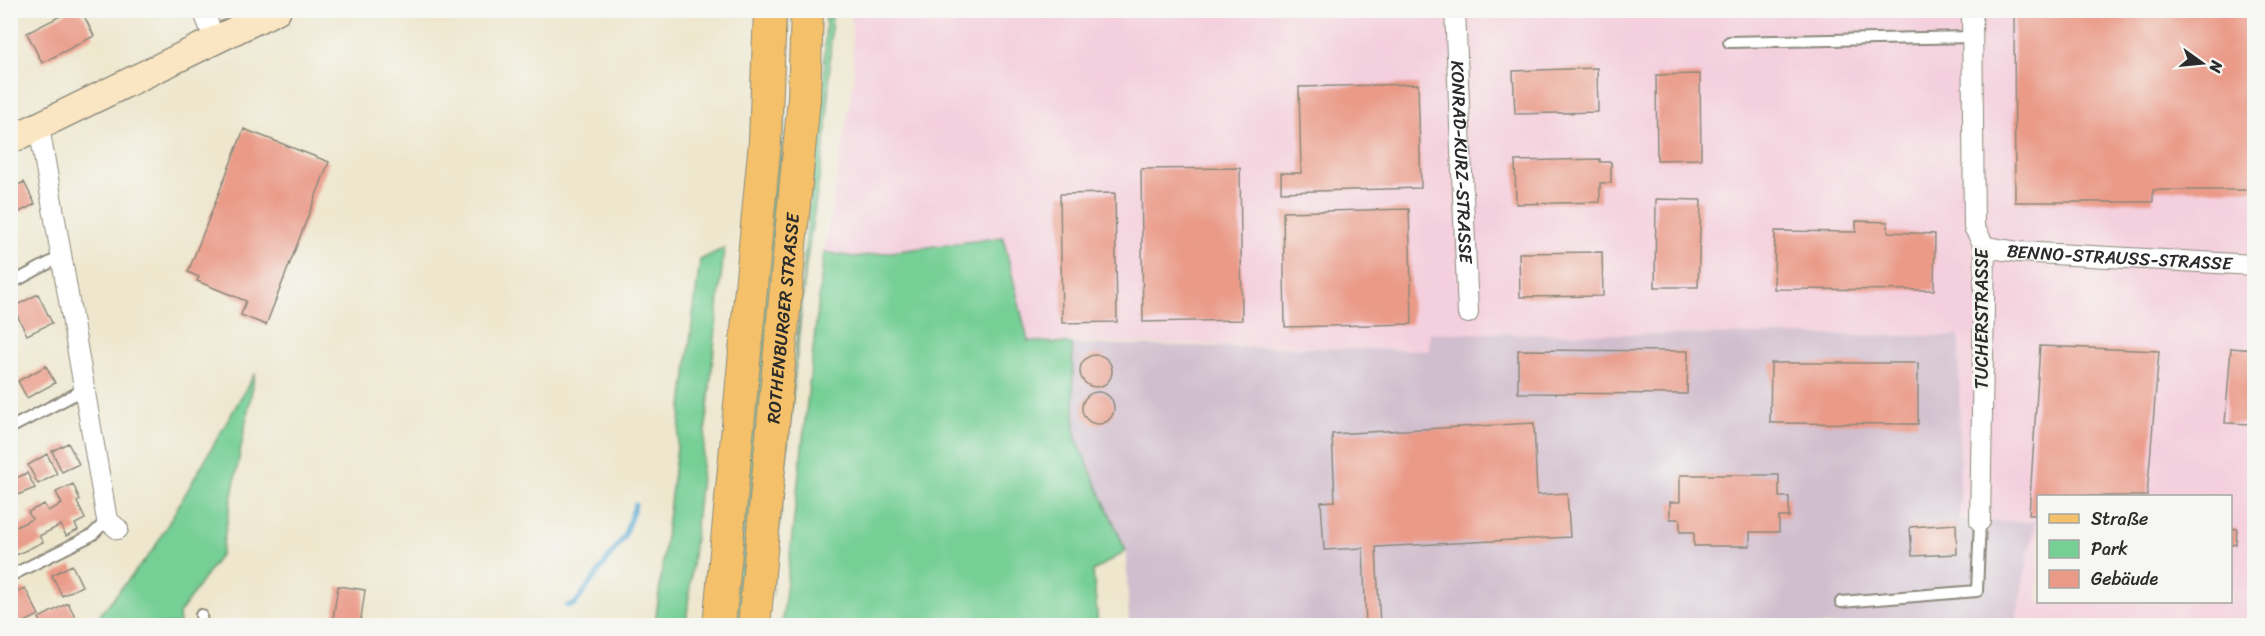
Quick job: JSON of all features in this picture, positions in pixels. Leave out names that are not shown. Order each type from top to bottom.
[{"type":"main road","points":[[10,140],[277,10]]},
{"type":"main road","name":"ROTHENBURGER STRASSE","points":[[719,626],[765,141],[770,10]]},
{"type":"main road","name":"ROTHENBURGER STRASSE","points":[[754,626],[803,116],[807,10]]},
{"type":"street","points":[[203,10],[215,41]]},
{"type":"street","name":"KONRAD-KURZ-STRASSE","points":[[1455,10],[1468,313]]},
{"type":"street","name":"TUCHERSTRASSE","points":[[1972,10],[1974,227],[1985,247],[1980,520]]},
{"type":"street","points":[[39,127],[85,388],[112,525]]},
{"type":"street","name":"BENNO-STRAUSS-STRASSE","points":[[1985,247],[2018,252],[2254,265]]},
{"type":"lane","points":[[1729,42],[1971,37]]},
{"type":"lane","points":[[10,284],[62,256]]},
{"type":"lane","points":[[10,428],[85,388]]},
{"type":"lane","points":[[1841,602],[1903,599],[1977,591],[1980,520]]},
{"type":"lane","points":[[10,576],[112,525]]},
{"type":"shaded area","points":[[851,11],[2254,11],[2254,625],[2015,625],[2034,522],[1959,521],[1959,336],[1430,333],[1430,350],[1028,341],[1003,237],[854,257],[824,252],[854,79]]},
{"type":"shaded area","points":[[1430,333],[1959,336],[1960,521],[2035,522],[2015,625],[1129,625],[1126,551],[1075,436],[1072,344],[1429,350]]},
{"type":"green space","points":[[780,11],[788,11],[781,220],[744,625],[729,626]]},
{"type":"green space","points":[[826,11],[832,11],[827,127],[806,266],[772,597],[809,207],[823,105]]},
{"type":"green space","points":[[1003,237],[1028,341],[1072,344],[1075,436],[1126,551],[1093,571],[1098,625],[782,625],[824,252],[854,257]]},
{"type":"green space","points":[[724,248],[686,625],[655,625],[700,260]]},
{"type":"green space","points":[[255,373],[221,554],[179,614],[180,625],[91,625],[153,550]]},
{"type":"building","points":[[72,10],[81,10],[94,36],[42,63],[27,33]]},
{"type":"building","points":[[2014,10],[2254,10],[2254,190],[2153,190],[2153,202],[2015,202]]},
{"type":"building","points":[[1597,68],[1598,112],[1515,114],[1513,71]]},
{"type":"building","points":[[1700,74],[1701,159],[1657,160],[1656,75]]},
{"type":"building","points":[[1418,84],[1421,188],[1281,192],[1281,173],[1301,173],[1299,87]]},
{"type":"building","points":[[244,129],[329,162],[266,325],[241,315],[246,301],[197,281],[199,277],[188,272]]},
{"type":"building","points":[[1600,159],[1600,162],[1611,162],[1611,183],[1600,183],[1600,202],[1516,204],[1515,161]]},
{"type":"building","points":[[1240,168],[1242,320],[1143,322],[1141,169]]},
{"type":"building","points":[[24,182],[35,204],[10,217],[10,189]]},
{"type":"building","points":[[1115,193],[1117,322],[1062,323],[1060,194]]},
{"type":"building","points":[[1656,199],[1701,200],[1698,287],[1655,287]]},
{"type":"building","points":[[1409,209],[1412,324],[1285,327],[1283,212]]},
{"type":"building","points":[[1856,221],[1888,222],[1888,232],[1935,234],[1934,290],[1774,289],[1775,231],[1856,232]]},
{"type":"building","points":[[1602,252],[1603,296],[1520,297],[1519,253]]},
{"type":"building","points":[[38,294],[52,323],[27,335],[13,307]]},
{"type":"building","points":[[2040,346],[2159,351],[2147,495],[2037,495],[2037,515],[2029,515]]},
{"type":"building","points":[[2231,348],[2254,350],[2254,424],[2225,423]]},
{"type":"building","points":[[1518,350],[1688,351],[1687,394],[1518,393]]},
{"type":"building","points":[[1096,355],[1107,360],[1112,371],[1107,382],[1096,387],[1085,382],[1080,371],[1085,360]]},
{"type":"building","points":[[1771,363],[1918,363],[1918,424],[1770,423]]},
{"type":"building","points":[[46,366],[55,383],[27,398],[18,381]]},
{"type":"building","points":[[1098,392],[1109,397],[1114,408],[1109,419],[1098,424],[1087,419],[1082,408],[1087,397]]},
{"type":"building","points":[[1534,423],[1537,495],[1567,493],[1570,537],[1376,547],[1380,626],[1366,626],[1363,548],[1324,550],[1321,502],[1335,501],[1332,434]]},
{"type":"building","points":[[68,443],[79,464],[62,472],[52,451]]},
{"type":"building","points":[[47,454],[57,474],[38,484],[28,465]]},
{"type":"building","points":[[27,473],[35,488],[10,498],[10,481]]},
{"type":"building","points":[[1680,475],[1779,475],[1779,497],[1789,497],[1789,517],[1779,517],[1779,532],[1750,532],[1750,546],[1694,546],[1694,532],[1680,532],[1680,519],[1670,519],[1670,502],[1680,502]]},
{"type":"building","points":[[73,484],[80,500],[77,502],[85,519],[75,524],[78,530],[66,536],[61,525],[39,536],[43,542],[10,558],[10,530],[32,519],[28,512],[44,504],[48,511],[62,504],[56,492]]},
{"type":"building","points":[[1956,524],[1957,554],[1912,556],[1910,527]]},
{"type":"building","points":[[2232,528],[2237,529],[2236,544],[2232,545]]},
{"type":"building","points":[[72,565],[82,586],[62,596],[52,575]]},
{"type":"building","points":[[338,586],[365,590],[360,626],[332,626]]},
{"type":"building","points":[[25,588],[39,615],[17,626],[10,626],[10,595]]},
{"type":"building","points":[[68,603],[78,622],[72,626],[43,626],[39,618]]},
{"type":"waterway","points":[[567,606],[575,604],[624,537],[635,505]]}]
